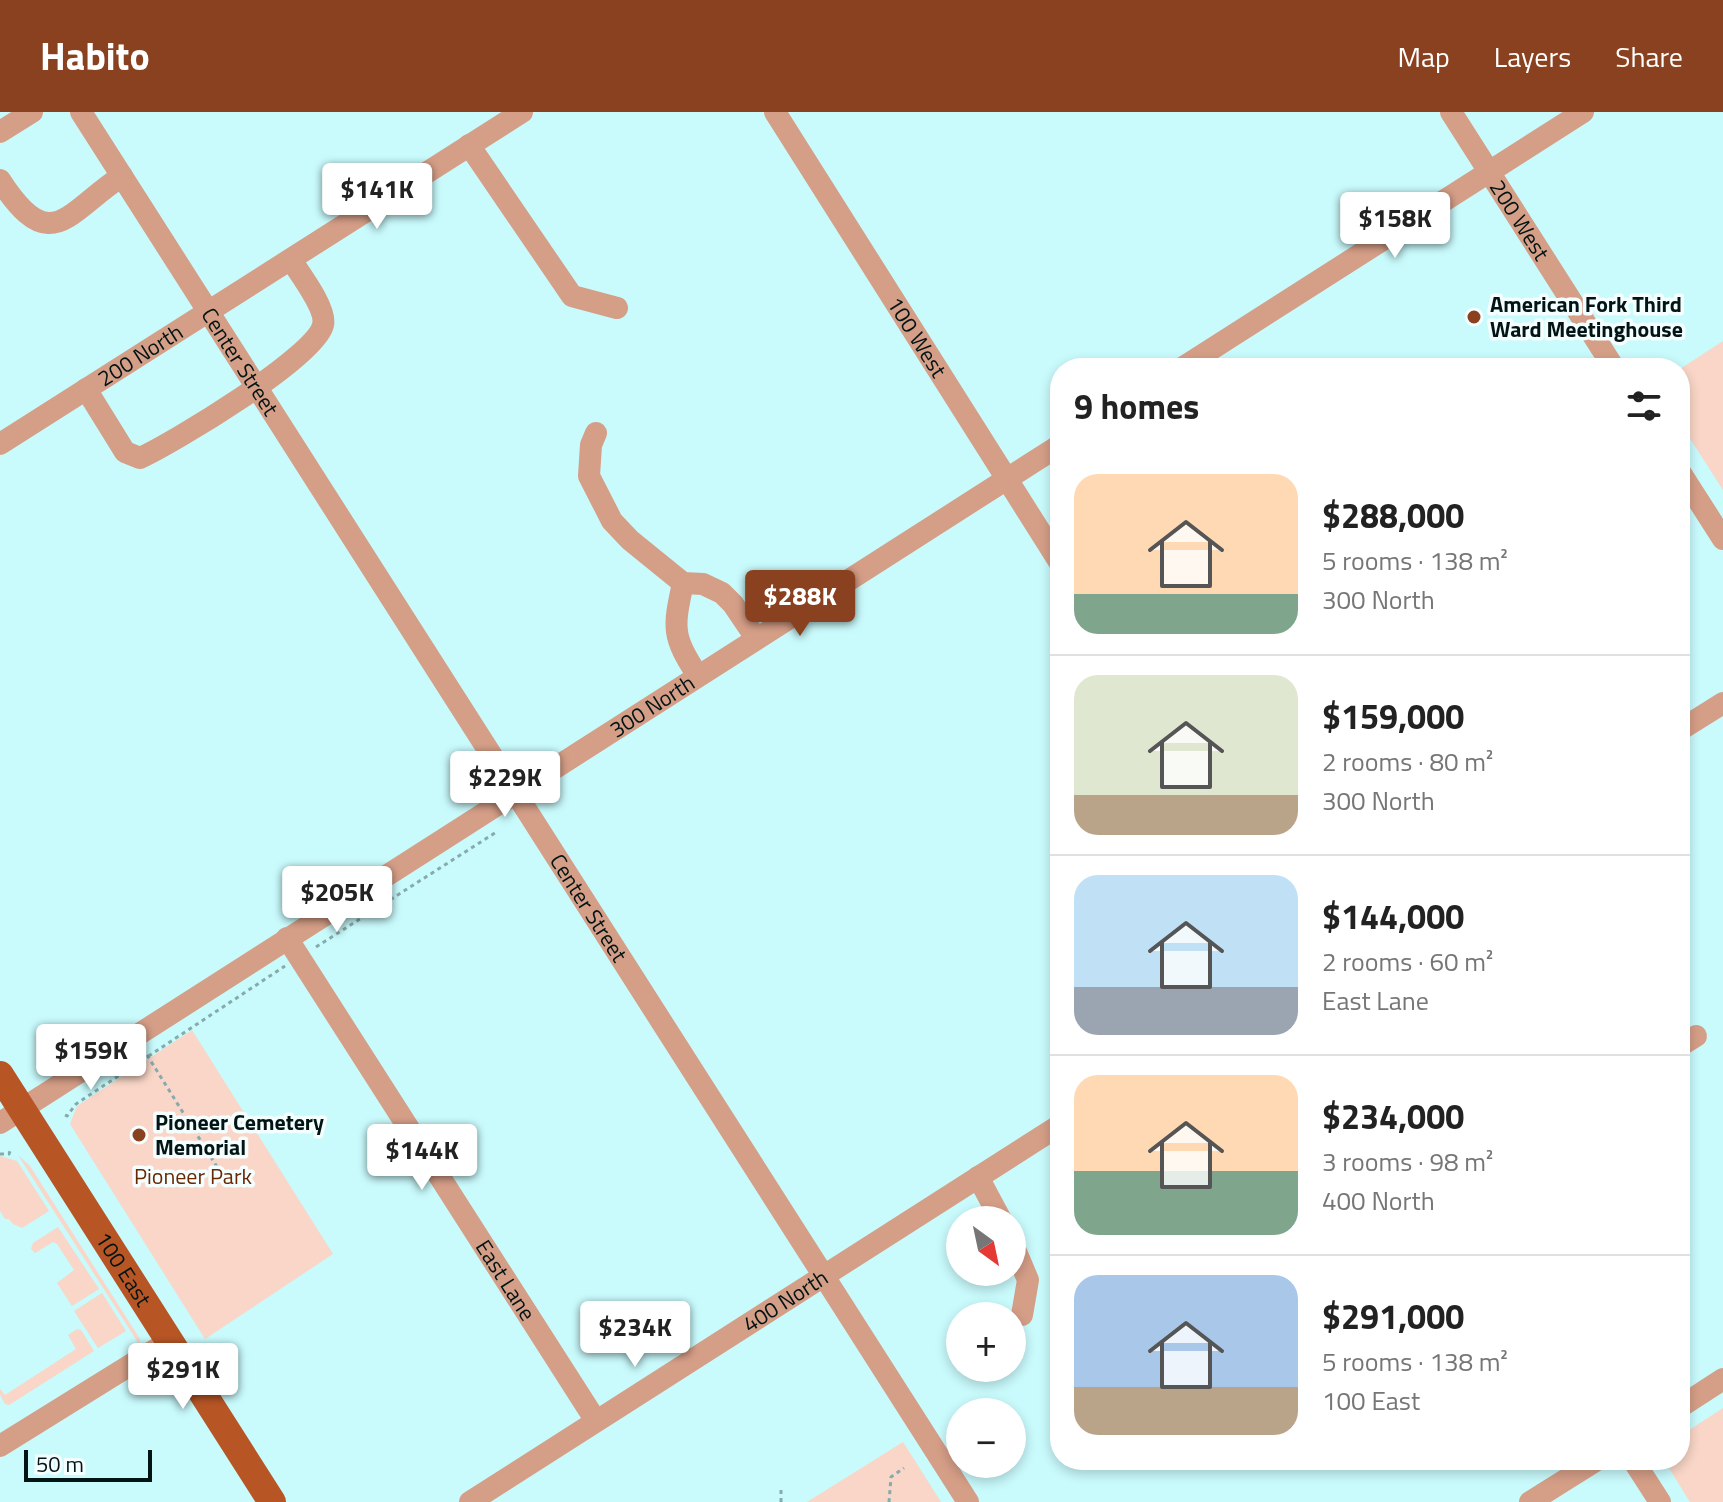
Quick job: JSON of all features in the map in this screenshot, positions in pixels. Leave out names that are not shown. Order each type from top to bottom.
[{"type":"main road","name":"100 East","points":[[0,1075],[11,1116],[169,1341],[272,1502]]},
{"type":"street","points":[[0,132],[32,112]]},
{"type":"street","name":"Center Street","points":[[81,112],[968,1502]]},
{"type":"street","name":"200 North","points":[[0,444],[522,112]]},
{"type":"street","name":"100 West","points":[[775,112],[1050,547]]},
{"type":"street","name":"200 West","points":[[1451,112],[1608,358]]},
{"type":"street","points":[[1198,358],[1583,112]]},
{"type":"street","points":[[469,145],[572,296],[617,308]]},
{"type":"street","points":[[0,180],[27,215],[49,224],[60,223],[72,216],[122,176]]},
{"type":"street","points":[[86,389],[125,452],[140,458],[257,388],[318,338],[325,322],[322,310],[291,260]]},
{"type":"street","points":[[596,433],[591,445],[589,476],[612,521],[630,540],[683,583],[703,584],[722,593],[756,638]]},
{"type":"street","name":"300 North","points":[[11,1116],[1050,451]]},
{"type":"street","points":[[1690,488],[1723,539]]},
{"type":"street","points":[[683,583],[676,637],[698,676]]},
{"type":"street","points":[[1690,724],[1723,703]]},
{"type":"street","name":"East Lane","points":[[287,938],[596,1421]]},
{"type":"street","name":"400 North","points":[[470,1502],[1050,1131]]},
{"type":"street","points":[[978,1177],[994,1206]]},
{"type":"street","points":[[1024,1302],[1026,1275]]},
{"type":"street","points":[[0,1446],[169,1341]]},
{"type":"street","points":[[1690,1400],[1723,1379]]},
{"type":"street","points":[[1530,1502],[1581,1470]]},
{"type":"street","points":[[1639,1470],[1660,1502]]},
{"type":"path","points":[[309,949],[498,831]]},
{"type":"path","points":[[65,1115],[147,1055],[287,963]]},
{"type":"path","points":[[147,1055],[224,1178],[234,1171]]},
{"type":"path","points":[[0,1154],[9,1154],[10,1151]]},
{"type":"path","points":[[889,1502],[891,1477],[904,1468]]},
{"type":"path","points":[[781,1487],[781,1502]]},
{"type":"green space","points":[[1723,341],[1723,490],[1690,439],[1690,362]]},
{"type":"green space","name":"Pioneer Park","points":[[192,1030],[333,1254],[205,1339],[70,1124],[77,1106]]},
{"type":"green space","points":[[18,1155],[30,1166],[140,1339],[139,1344]]},
{"type":"green space","points":[[0,1156],[17,1161],[49,1211],[22,1228],[5,1219],[0,1211]]},
{"type":"green space","points":[[58,1227],[99,1289],[72,1306],[57,1283],[74,1270],[57,1244],[53,1242],[35,1253],[31,1249],[33,1243]]},
{"type":"green space","points":[[102,1293],[126,1331],[98,1348],[74,1311]]},
{"type":"green space","points":[[81,1330],[94,1351],[9,1405],[5,1404],[0,1389],[5,1395],[76,1349],[68,1335]]},
{"type":"green space","points":[[1723,1408],[1723,1502],[1690,1502],[1670,1470],[1690,1470],[1690,1429]]},
{"type":"green space","points":[[903,1442],[941,1502],[807,1502]]},
{"type":"place","name":"American Fork Third Ward Meetinghouse","points":[[1474,317]]},
{"type":"place","name":"Pioneer Cemetery Memorial","points":[[139,1135]]}]
